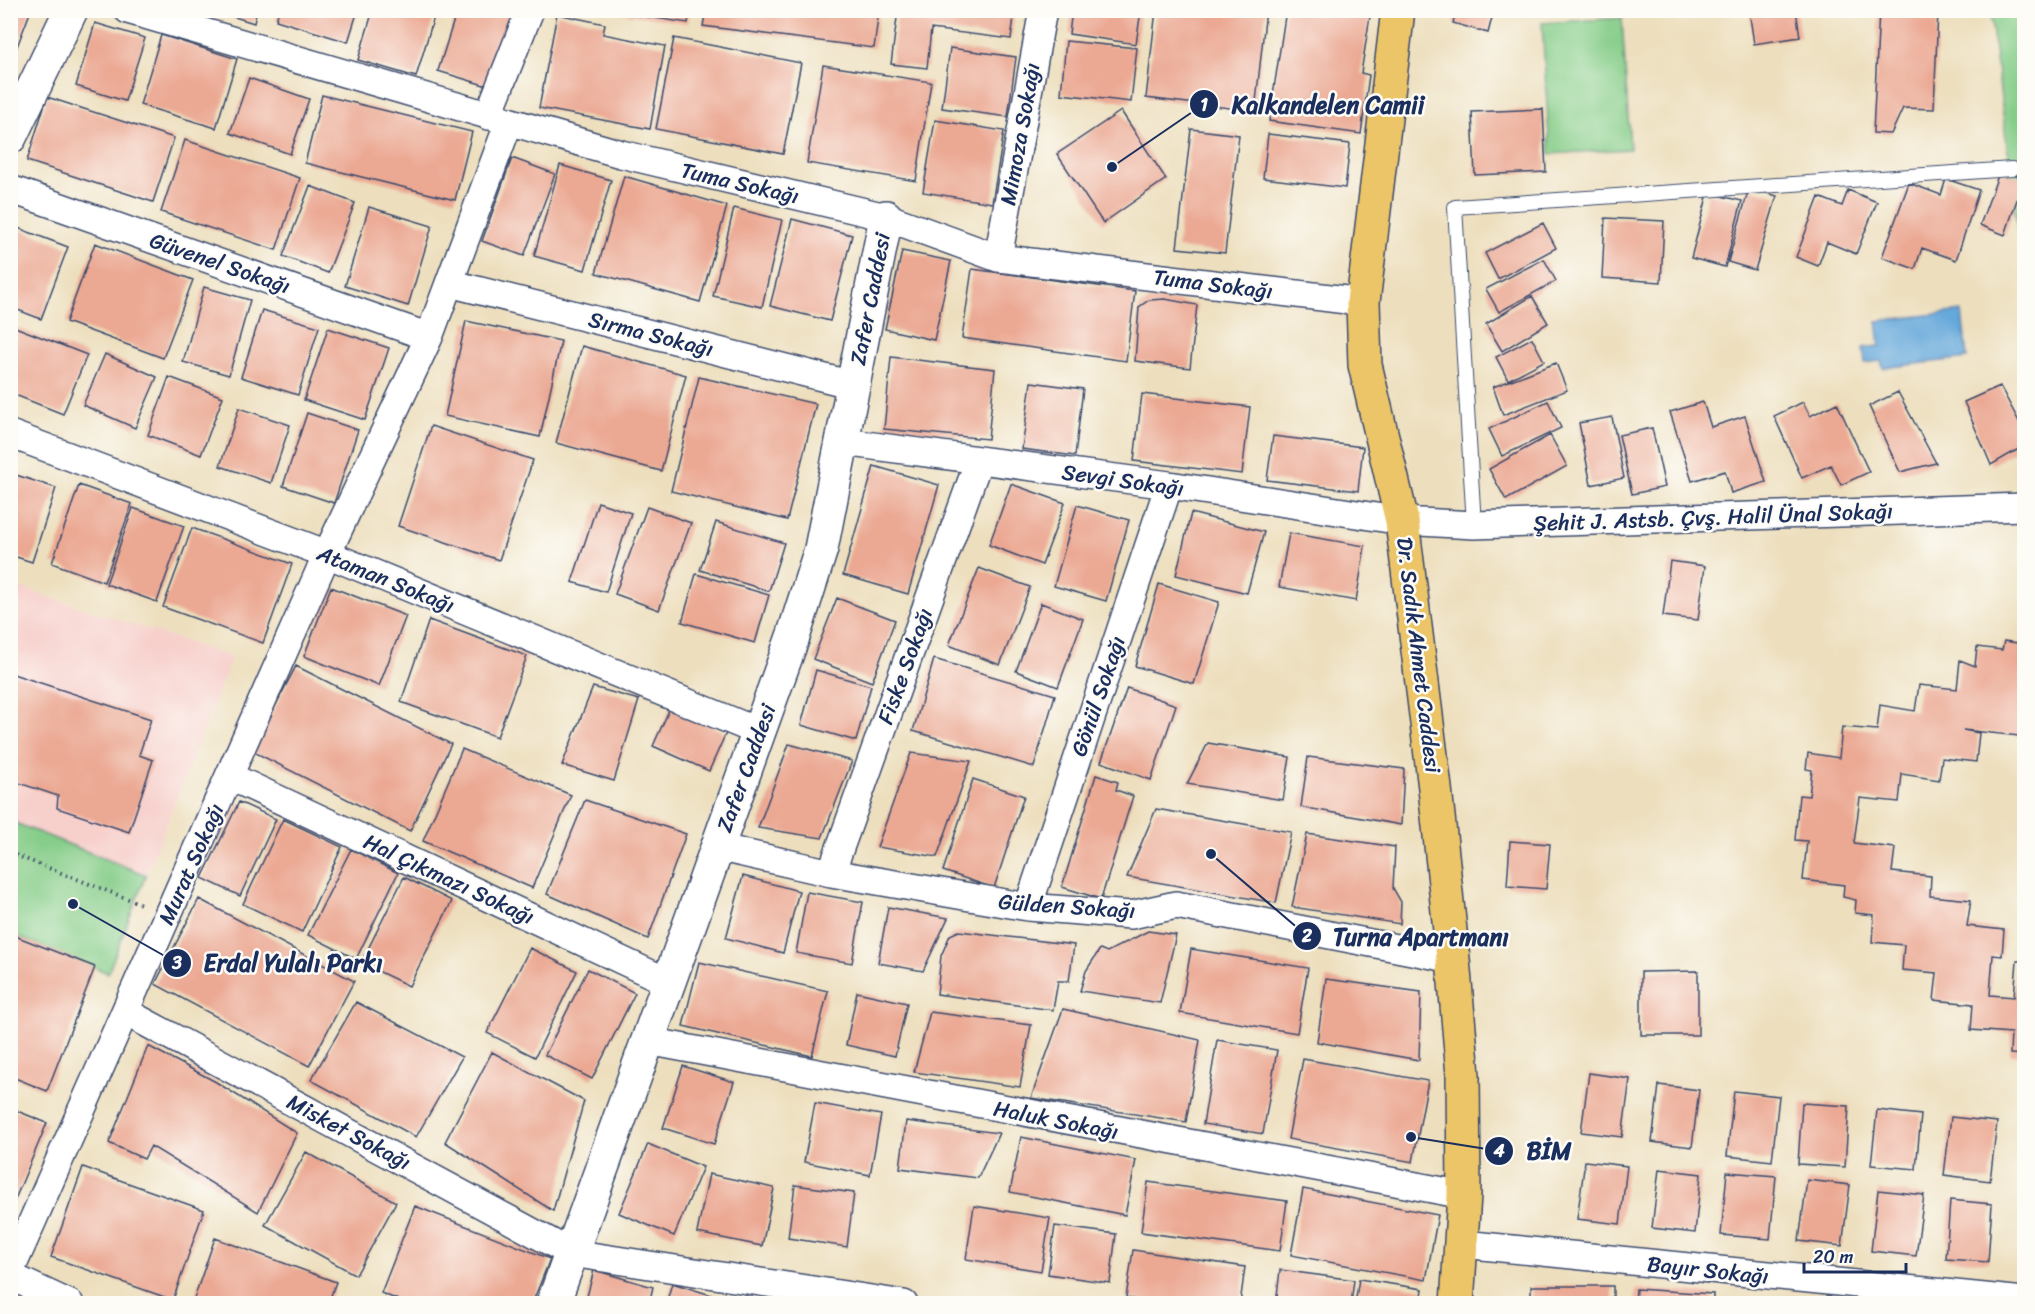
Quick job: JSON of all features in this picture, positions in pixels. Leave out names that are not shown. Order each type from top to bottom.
[{"type":"main road","name":"Dr. Sadık Ahmet Caddesi","points":[[1398,10],[1363,302],[1365,365],[1402,521],[1436,788],[1453,959],[1463,1075],[1463,1244],[1457,1304]]},
{"type":"street","points":[[10,137],[70,10]]},
{"type":"street","name":"Tuma Sokağı","points":[[128,10],[621,154],[886,217],[998,258],[1363,302]]},
{"type":"street","points":[[327,554],[429,337],[499,119],[530,10]]},
{"type":"street","name":"Mimoza Sokağı","points":[[998,258],[1042,10]]},
{"type":"street","name":"Güvenel Sokağı","points":[[10,189],[429,337]]},
{"type":"street","name":"Zafer Caddesi","points":[[554,1304],[759,732],[821,549],[886,217]]},
{"type":"street","name":"Sırma Sokağı","points":[[448,283],[853,385]]},
{"type":"street","name":"Ataman Sokağı","points":[[10,434],[327,554],[759,732]]},
{"type":"street","name":"Sevgi Sokağı","points":[[843,442],[1169,486],[1402,521]]},
{"type":"street","name":"Fiske Sokağı","points":[[831,873],[979,460]]},
{"type":"street","name":"Gönül Sokağı","points":[[1028,907],[1169,486]]},
{"type":"street","name":"Şehit J. Astsb. Çvş. Halil Ünal Sokağı","points":[[1402,521],[1474,525],[2025,507]]},
{"type":"street","name":"Murat Sokağı","points":[[10,1274],[327,554]]},
{"type":"street","name":"Hal Çıkmazı Sokağı","points":[[230,776],[668,982]]},
{"type":"street","name":"Gülden Sokağı","points":[[717,847],[831,873],[1028,907],[1131,915],[1176,905],[1453,959]]},
{"type":"street","name":"Misket Sokağı","points":[[126,1012],[572,1253],[904,1304]]},
{"type":"street","name":"Haluk Sokağı","points":[[648,1041],[1464,1195]]},
{"type":"street","name":"Bayır Sokağı","points":[[1463,1244],[2025,1301]]},
{"type":"street","points":[[10,1274],[70,1304]]},
{"type":"lane","points":[[1474,525],[1455,207],[2012,169]]},
{"type":"path","points":[[10,853],[168,915]]},
{"type":"shaded area","points":[[10,584],[232,657],[146,875],[11,821]]},
{"type":"green space","points":[[1990,11],[2024,11],[2024,280]]},
{"type":"green space","points":[[1622,18],[1630,149],[1550,154],[1542,23]]},
{"type":"green space","points":[[10,821],[146,875],[108,973],[11,934]]},
{"type":"water","points":[[1962,311],[1967,358],[1883,368],[1881,361],[1865,363],[1863,348],[1880,346],[1877,321]]},
{"type":"building","points":[[10,10],[31,10],[15,52],[10,51]]},
{"type":"building","points":[[212,10],[257,10],[254,23]]},
{"type":"building","points":[[279,10],[358,10],[348,42],[276,20]]},
{"type":"building","points":[[373,10],[436,10],[416,77],[358,60]]},
{"type":"building","points":[[457,10],[499,10],[517,16],[494,88],[438,71]]},
{"type":"building","points":[[601,10],[690,10],[688,23]]},
{"type":"building","points":[[706,10],[879,10],[874,48],[703,26]]},
{"type":"building","points":[[898,10],[1015,10],[1011,39],[931,29],[927,68],[891,64]]},
{"type":"building","points":[[1072,10],[1141,10],[1136,44],[1069,34]]},
{"type":"building","points":[[1156,10],[1266,10],[1255,111],[1146,98]]},
{"type":"building","points":[[1286,10],[1371,10],[1361,73],[1369,75],[1361,134],[1269,121]]},
{"type":"building","points":[[1456,10],[1494,10],[1488,33],[1453,23]]},
{"type":"building","points":[[1749,10],[1796,10],[1800,37],[1754,44]]},
{"type":"building","points":[[1879,10],[1938,10],[1934,109],[1903,108],[1891,134],[1873,133]]},
{"type":"building","points":[[557,14],[605,24],[603,34],[665,46],[650,129],[539,108]]},
{"type":"building","points":[[95,23],[145,38],[125,101],[76,86]]},
{"type":"building","points":[[161,35],[237,59],[216,128],[140,105]]},
{"type":"building","points":[[674,38],[801,63],[783,154],[656,129]]},
{"type":"building","points":[[1066,41],[1137,48],[1131,102],[1061,94]]},
{"type":"building","points":[[950,48],[1016,57],[1008,117],[942,108]]},
{"type":"building","points":[[823,65],[931,82],[916,181],[807,163]]},
{"type":"building","points":[[249,78],[309,99],[290,154],[230,133]]},
{"type":"building","points":[[322,95],[472,132],[455,200],[305,163]]},
{"type":"building","points":[[47,97],[174,138],[153,202],[27,161]]},
{"type":"building","points":[[1543,109],[1546,172],[1475,175],[1472,112]]},
{"type":"building","points":[[1121,111],[1166,179],[1103,223],[1057,154]]},
{"type":"building","points":[[935,120],[1004,131],[992,203],[923,192]]},
{"type":"building","points":[[1191,129],[1239,135],[1225,253],[1177,248]]},
{"type":"building","points":[[1268,134],[1350,144],[1345,188],[1263,178]]},
{"type":"building","points":[[185,140],[300,178],[276,250],[161,212]]},
{"type":"building","points":[[512,158],[555,174],[524,256],[482,241]]},
{"type":"building","points":[[560,165],[611,180],[585,270],[534,256]]},
{"type":"building","points":[[2000,170],[2024,179],[2005,235],[1980,225]]},
{"type":"building","points":[[624,176],[727,206],[700,302],[596,273]]},
{"type":"building","points":[[1946,179],[1979,190],[1956,260],[1922,248],[1915,269],[1882,257],[1909,183],[1941,195]]},
{"type":"building","points":[[310,186],[355,203],[328,273],[283,256]]},
{"type":"building","points":[[1749,188],[1777,196],[1755,270],[1728,262]]},
{"type":"building","points":[[1848,190],[1877,202],[1856,254],[1827,242],[1818,266],[1796,257],[1819,197],[1842,206]]},
{"type":"building","points":[[1708,193],[1742,201],[1725,267],[1691,258]]},
{"type":"building","points":[[369,207],[432,226],[408,306],[345,286]]},
{"type":"building","points":[[734,208],[782,220],[762,307],[713,296]]},
{"type":"building","points":[[1605,218],[1664,221],[1661,282],[1602,278]]},
{"type":"building","points":[[792,219],[852,235],[830,321],[770,306]]},
{"type":"building","points":[[1543,223],[1556,248],[1498,279],[1485,253]]},
{"type":"building","points":[[10,225],[68,247],[41,319],[10,307]]},
{"type":"building","points":[[95,243],[193,280],[163,358],[66,322]]},
{"type":"building","points":[[902,251],[951,261],[934,340],[885,329]]},
{"type":"building","points":[[1544,259],[1556,281],[1499,312],[1486,289]]},
{"type":"building","points":[[972,269],[1135,291],[1126,361],[962,338]]},
{"type":"building","points":[[204,287],[250,300],[229,375],[183,362]]},
{"type":"building","points":[[1532,296],[1548,323],[1502,351],[1486,324]]},
{"type":"building","points":[[1165,299],[1197,305],[1190,368],[1135,361],[1139,307],[1149,300]]},
{"type":"building","points":[[262,310],[319,327],[298,395],[241,377]]},
{"type":"building","points":[[466,321],[561,341],[540,437],[445,416]]},
{"type":"building","points":[[10,325],[87,355],[63,414],[10,393]]},
{"type":"building","points":[[328,328],[389,348],[365,420],[304,400]]},
{"type":"building","points":[[1532,338],[1544,361],[1508,380],[1496,357]]},
{"type":"building","points":[[582,346],[686,375],[661,471],[556,443]]},
{"type":"building","points":[[105,354],[157,377],[135,428],[83,405]]},
{"type":"building","points":[[891,357],[995,369],[988,439],[884,429]]},
{"type":"building","points":[[1556,363],[1567,390],[1503,415],[1493,387]]},
{"type":"building","points":[[169,377],[223,397],[201,455],[148,435]]},
{"type":"building","points":[[699,377],[816,404],[787,520],[671,491]]},
{"type":"building","points":[[1031,382],[1083,389],[1075,456],[1022,449]]},
{"type":"building","points":[[2000,386],[2024,431],[2024,446],[1991,465],[1964,402]]},
{"type":"building","points":[[1898,392],[1936,463],[1900,472],[1869,406]]},
{"type":"building","points":[[1142,394],[1250,407],[1242,474],[1134,461]]},
{"type":"building","points":[[1548,401],[1561,428],[1502,456],[1489,429]]},
{"type":"building","points":[[1703,402],[1711,427],[1745,416],[1766,482],[1731,493],[1725,471],[1692,481],[1670,412]]},
{"type":"building","points":[[1803,402],[1810,416],[1837,403],[1869,472],[1841,485],[1831,465],[1802,478],[1774,416]]},
{"type":"building","points":[[239,408],[290,425],[271,483],[220,466]]},
{"type":"building","points":[[307,413],[358,430],[334,503],[283,486]]},
{"type":"building","points":[[1612,417],[1624,478],[1591,485],[1579,423]]},
{"type":"building","points":[[431,426],[533,460],[499,560],[398,526]]},
{"type":"building","points":[[1652,428],[1665,487],[1632,494],[1619,435]]},
{"type":"building","points":[[1550,435],[1567,466],[1506,500],[1489,469]]},
{"type":"building","points":[[1273,436],[1363,447],[1358,491],[1267,480]]},
{"type":"building","points":[[874,466],[939,485],[908,594],[843,575]]},
{"type":"building","points":[[10,473],[56,488],[32,562],[10,555]]},
{"type":"building","points":[[1011,484],[1065,503],[1042,565],[989,545]]},
{"type":"building","points":[[79,485],[132,504],[104,582],[52,563]]},
{"type":"building","points":[[598,502],[631,513],[606,592],[572,582]]},
{"type":"building","points":[[1077,505],[1129,520],[1106,601],[1054,586]]},
{"type":"building","points":[[647,507],[691,523],[659,610],[615,594]]},
{"type":"building","points":[[133,508],[184,526],[157,602],[106,584]]},
{"type":"building","points":[[1191,513],[1264,532],[1247,593],[1176,575]]},
{"type":"building","points":[[716,522],[784,543],[769,591],[700,570]]},
{"type":"building","points":[[192,528],[292,564],[263,643],[163,607]]},
{"type":"building","points":[[1289,533],[1365,546],[1356,601],[1279,587]]},
{"type":"building","points":[[1670,561],[1705,566],[1698,620],[1663,616]]},
{"type":"building","points":[[979,568],[1030,587],[1000,665],[949,645]]},
{"type":"building","points":[[696,574],[769,595],[755,643],[682,622]]},
{"type":"building","points":[[1159,584],[1219,602],[1194,684],[1135,666]]},
{"type":"building","points":[[331,587],[406,616],[379,686],[304,656]]},
{"type":"building","points":[[837,598],[895,620],[872,682],[813,659]]},
{"type":"building","points":[[1041,603],[1083,619],[1058,687],[1016,671]]},
{"type":"building","points":[[429,620],[527,656],[497,737],[401,702]]},
{"type":"building","points":[[2004,641],[2024,644],[2024,712],[2022,712],[2019,736],[1963,730],[1979,733],[1976,762],[1942,758],[1939,780],[1902,774],[1899,802],[1860,798],[1854,843],[1895,848],[1892,872],[1931,876],[1930,896],[1971,900],[1967,926],[2004,930],[2002,956],[1993,955],[1990,995],[2014,997],[2017,961],[2024,961],[2024,1055],[2010,1054],[2011,1033],[1971,1030],[1973,1004],[1934,1000],[1937,973],[1902,970],[1904,945],[1872,942],[1874,915],[1855,913],[1856,900],[1843,897],[1844,885],[1803,880],[1807,841],[1795,840],[1799,795],[1809,796],[1812,770],[1806,769],[1808,753],[1839,758],[1842,727],[1877,730],[1880,705],[1915,711],[1919,685],[1957,689],[1960,660],[1975,666],[1977,647],[2002,650]]},
{"type":"building","points":[[934,659],[1055,695],[1034,767],[913,731]]},
{"type":"building","points":[[296,666],[451,744],[410,831],[252,751]]},
{"type":"building","points":[[816,670],[871,686],[856,741],[801,725]]},
{"type":"building","points":[[10,673],[151,719],[139,755],[153,760],[129,832],[57,808],[58,796],[10,780]]},
{"type":"building","points":[[593,687],[639,700],[614,781],[562,765]]},
{"type":"building","points":[[1127,688],[1176,705],[1151,780],[1101,762]]},
{"type":"building","points":[[670,708],[726,733],[709,771],[653,746]]},
{"type":"building","points":[[1208,743],[1290,757],[1283,800],[1187,784]]},
{"type":"building","points":[[789,744],[852,761],[822,838],[758,828]]},
{"type":"building","points":[[462,749],[571,795],[532,888],[423,841]]},
{"type":"building","points":[[911,753],[971,761],[937,857],[877,847]]},
{"type":"building","points":[[1308,757],[1404,769],[1401,825],[1301,807]]},
{"type":"building","points":[[1096,775],[1118,782],[1116,790],[1133,796],[1101,899],[1062,887]]},
{"type":"building","points":[[973,779],[1024,796],[994,888],[943,871]]},
{"type":"building","points":[[585,800],[686,834],[648,939],[547,894]]},
{"type":"building","points":[[239,802],[276,819],[240,896],[202,878]]},
{"type":"building","points":[[1156,809],[1291,832],[1276,903],[1127,877]]},
{"type":"building","points":[[283,819],[342,847],[302,932],[243,904]]},
{"type":"building","points":[[1307,834],[1395,847],[1393,888],[1401,902],[1400,924],[1292,907]]},
{"type":"building","points":[[1510,841],[1550,844],[1546,889],[1507,886]]},
{"type":"building","points":[[351,849],[398,873],[356,959],[308,935]]},
{"type":"building","points":[[743,876],[799,891],[783,953],[726,938]]},
{"type":"building","points":[[404,877],[452,901],[409,986],[361,963]]},
{"type":"building","points":[[807,892],[863,902],[852,963],[796,953]]},
{"type":"building","points":[[199,899],[354,981],[309,1066],[155,984]]},
{"type":"building","points":[[888,907],[948,918],[923,971],[878,963]]},
{"type":"building","points":[[959,931],[1074,945],[1069,981],[1058,981],[1053,1010],[937,994],[941,956],[950,935]]},
{"type":"building","points":[[1148,931],[1176,935],[1160,1003],[1080,991],[1086,971],[1100,949],[1107,952]]},
{"type":"building","points":[[10,934],[95,967],[47,1091],[10,1076]]},
{"type":"building","points":[[530,948],[577,971],[535,1057],[487,1033]]},
{"type":"building","points":[[1191,949],[1308,968],[1297,1033],[1180,1013]]},
{"type":"building","points":[[699,962],[828,991],[812,1056],[683,1026]]},
{"type":"building","points":[[588,969],[635,993],[592,1079],[545,1055]]},
{"type":"building","points":[[1698,971],[1698,1035],[1641,1035],[1641,972]]},
{"type":"building","points":[[1326,979],[1421,992],[1419,1060],[1317,1042]]},
{"type":"building","points":[[857,992],[907,1003],[895,1056],[846,1045]]},
{"type":"building","points":[[356,1002],[462,1057],[416,1137],[311,1080]]},
{"type":"building","points":[[1063,1009],[1200,1040],[1186,1122],[1031,1098]]},
{"type":"building","points":[[930,1012],[1031,1025],[1020,1087],[914,1072]]},
{"type":"building","points":[[1217,1040],[1277,1050],[1263,1134],[1203,1124]]},
{"type":"building","points":[[148,1046],[216,1082],[297,1133],[258,1212],[151,1146],[144,1159],[109,1143]]},
{"type":"building","points":[[492,1052],[584,1101],[553,1211],[445,1142]]},
{"type":"building","points":[[1303,1059],[1428,1081],[1413,1162],[1288,1139]]},
{"type":"building","points":[[683,1066],[734,1082],[714,1144],[663,1128]]},
{"type":"building","points":[[1589,1073],[1630,1079],[1622,1137],[1581,1132]]},
{"type":"building","points":[[1659,1085],[1699,1090],[1692,1147],[1652,1142]]},
{"type":"building","points":[[1734,1091],[1779,1096],[1772,1161],[1727,1156]]},
{"type":"building","points":[[815,1103],[881,1115],[870,1175],[804,1162]]},
{"type":"building","points":[[1802,1103],[1849,1106],[1845,1167],[1798,1164]]},
{"type":"building","points":[[10,1108],[47,1123],[11,1209],[10,1209]]},
{"type":"building","points":[[1877,1110],[1921,1115],[1916,1169],[1871,1165]]},
{"type":"building","points":[[1951,1117],[1997,1122],[1990,1181],[1944,1175]]},
{"type":"building","points":[[906,1121],[999,1133],[978,1178],[900,1168]]},
{"type":"building","points":[[1021,1137],[1136,1160],[1125,1215],[1010,1192]]},
{"type":"building","points":[[648,1144],[703,1167],[674,1236],[619,1213]]},
{"type":"building","points":[[306,1152],[396,1202],[356,1275],[265,1225]]},
{"type":"building","points":[[1585,1161],[1627,1166],[1620,1224],[1577,1219]]},
{"type":"building","points":[[83,1167],[204,1210],[173,1300],[51,1257]]},
{"type":"building","points":[[1659,1169],[1701,1174],[1695,1233],[1652,1228]]},
{"type":"building","points":[[1727,1172],[1776,1176],[1770,1239],[1721,1235]]},
{"type":"building","points":[[709,1174],[774,1188],[762,1246],[697,1233]]},
{"type":"building","points":[[1807,1180],[1850,1185],[1842,1246],[1799,1241]]},
{"type":"building","points":[[1148,1182],[1287,1201],[1280,1251],[1141,1232]]},
{"type":"building","points":[[795,1185],[854,1193],[847,1247],[788,1238]]},
{"type":"building","points":[[1303,1189],[1438,1215],[1426,1280],[1291,1255]]},
{"type":"building","points":[[1878,1190],[1924,1195],[1916,1256],[1871,1251]]},
{"type":"building","points":[[1950,1200],[1992,1204],[1988,1262],[1946,1259]]},
{"type":"building","points":[[415,1206],[550,1259],[532,1304],[408,1304],[381,1293]]},
{"type":"building","points":[[974,1206],[1050,1218],[1041,1271],[966,1259]]},
{"type":"building","points":[[2024,1211],[2024,1262],[2018,1261]]},
{"type":"building","points":[[1055,1226],[1116,1234],[1110,1283],[1048,1274]]},
{"type":"building","points":[[215,1238],[336,1282],[328,1304],[192,1304]]},
{"type":"building","points":[[1133,1250],[1245,1267],[1240,1304],[1161,1304],[1126,1298]]},
{"type":"building","points":[[594,1270],[653,1287],[649,1304],[585,1304]]},
{"type":"building","points":[[1280,1270],[1354,1280],[1351,1304],[1276,1304]]},
{"type":"building","points":[[1359,1279],[1423,1289],[1421,1304],[1355,1304]]},
{"type":"building","points":[[672,1283],[731,1301],[730,1304],[666,1304]]},
{"type":"building","points":[[1531,1286],[1613,1286],[1613,1304],[1531,1304]]},
{"type":"building","points":[[1636,1289],[1713,1294],[1713,1304],[1635,1304]]},
{"type":"building","points":[[746,1296],[768,1303],[768,1304],[744,1304]]},
{"type":"place","name":"Kalkandelen Camii","points":[[1112,167]]},
{"type":"place","name":"Turna Apartmanı","points":[[1211,854]]},
{"type":"place","name":"Erdal Yulalı Parkı","points":[[73,904]]},
{"type":"place","name":"BİM","points":[[1411,1137]]}]
